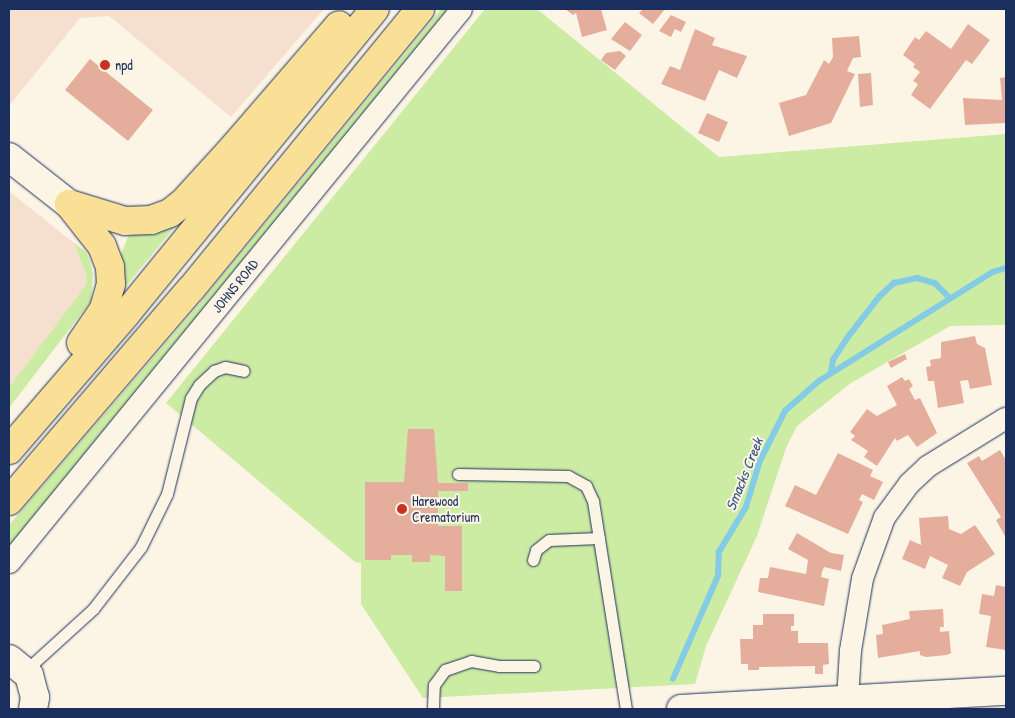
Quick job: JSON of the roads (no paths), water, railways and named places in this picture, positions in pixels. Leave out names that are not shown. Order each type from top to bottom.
[{"type":"highway","points":[[69,204],[112,219],[137,222],[161,216],[183,204],[352,9]]},
{"type":"highway","points":[[9,450],[126,314],[375,9]]},
{"type":"highway","points":[[9,501],[185,296],[420,9]]},
{"type":"highway","points":[[9,425],[81,342],[99,318],[109,295],[110,267],[107,256],[69,204]]},
{"type":"street","name":"JOHNS ROAD","points":[[9,562],[461,9]]},
{"type":"street","points":[[9,157],[69,204]]},
{"type":"street","points":[[847,699],[850,650],[862,578],[884,517],[909,483],[927,466],[1005,418]]},
{"type":"street","points":[[17,664],[38,705]]},
{"type":"street","points":[[681,709],[1006,691]]},
{"type":"lane","points":[[17,664],[93,610],[141,547],[166,494],[191,398],[199,385],[214,371],[225,367],[244,371]]},
{"type":"lane","points":[[458,474],[568,476],[586,486],[593,501],[626,709]]},
{"type":"lane","points":[[534,560],[536,550],[549,540],[599,538]]},
{"type":"lane","points":[[433,709],[434,684],[445,670],[471,661],[499,666],[534,666]]},
{"type":"waterway","name":"Smacks Creek","points":[[673,679],[718,576],[719,552],[746,507],[760,461],[785,411],[819,381],[993,272],[1006,268]]},
{"type":"waterway","points":[[831,373],[833,360],[848,337],[879,297],[894,283],[917,278],[935,283],[950,298]]},
{"type":"place","name":"npd","points":[[105,65]]},
{"type":"place","name":"Harewood Crematorium","points":[[402,509]]}]
